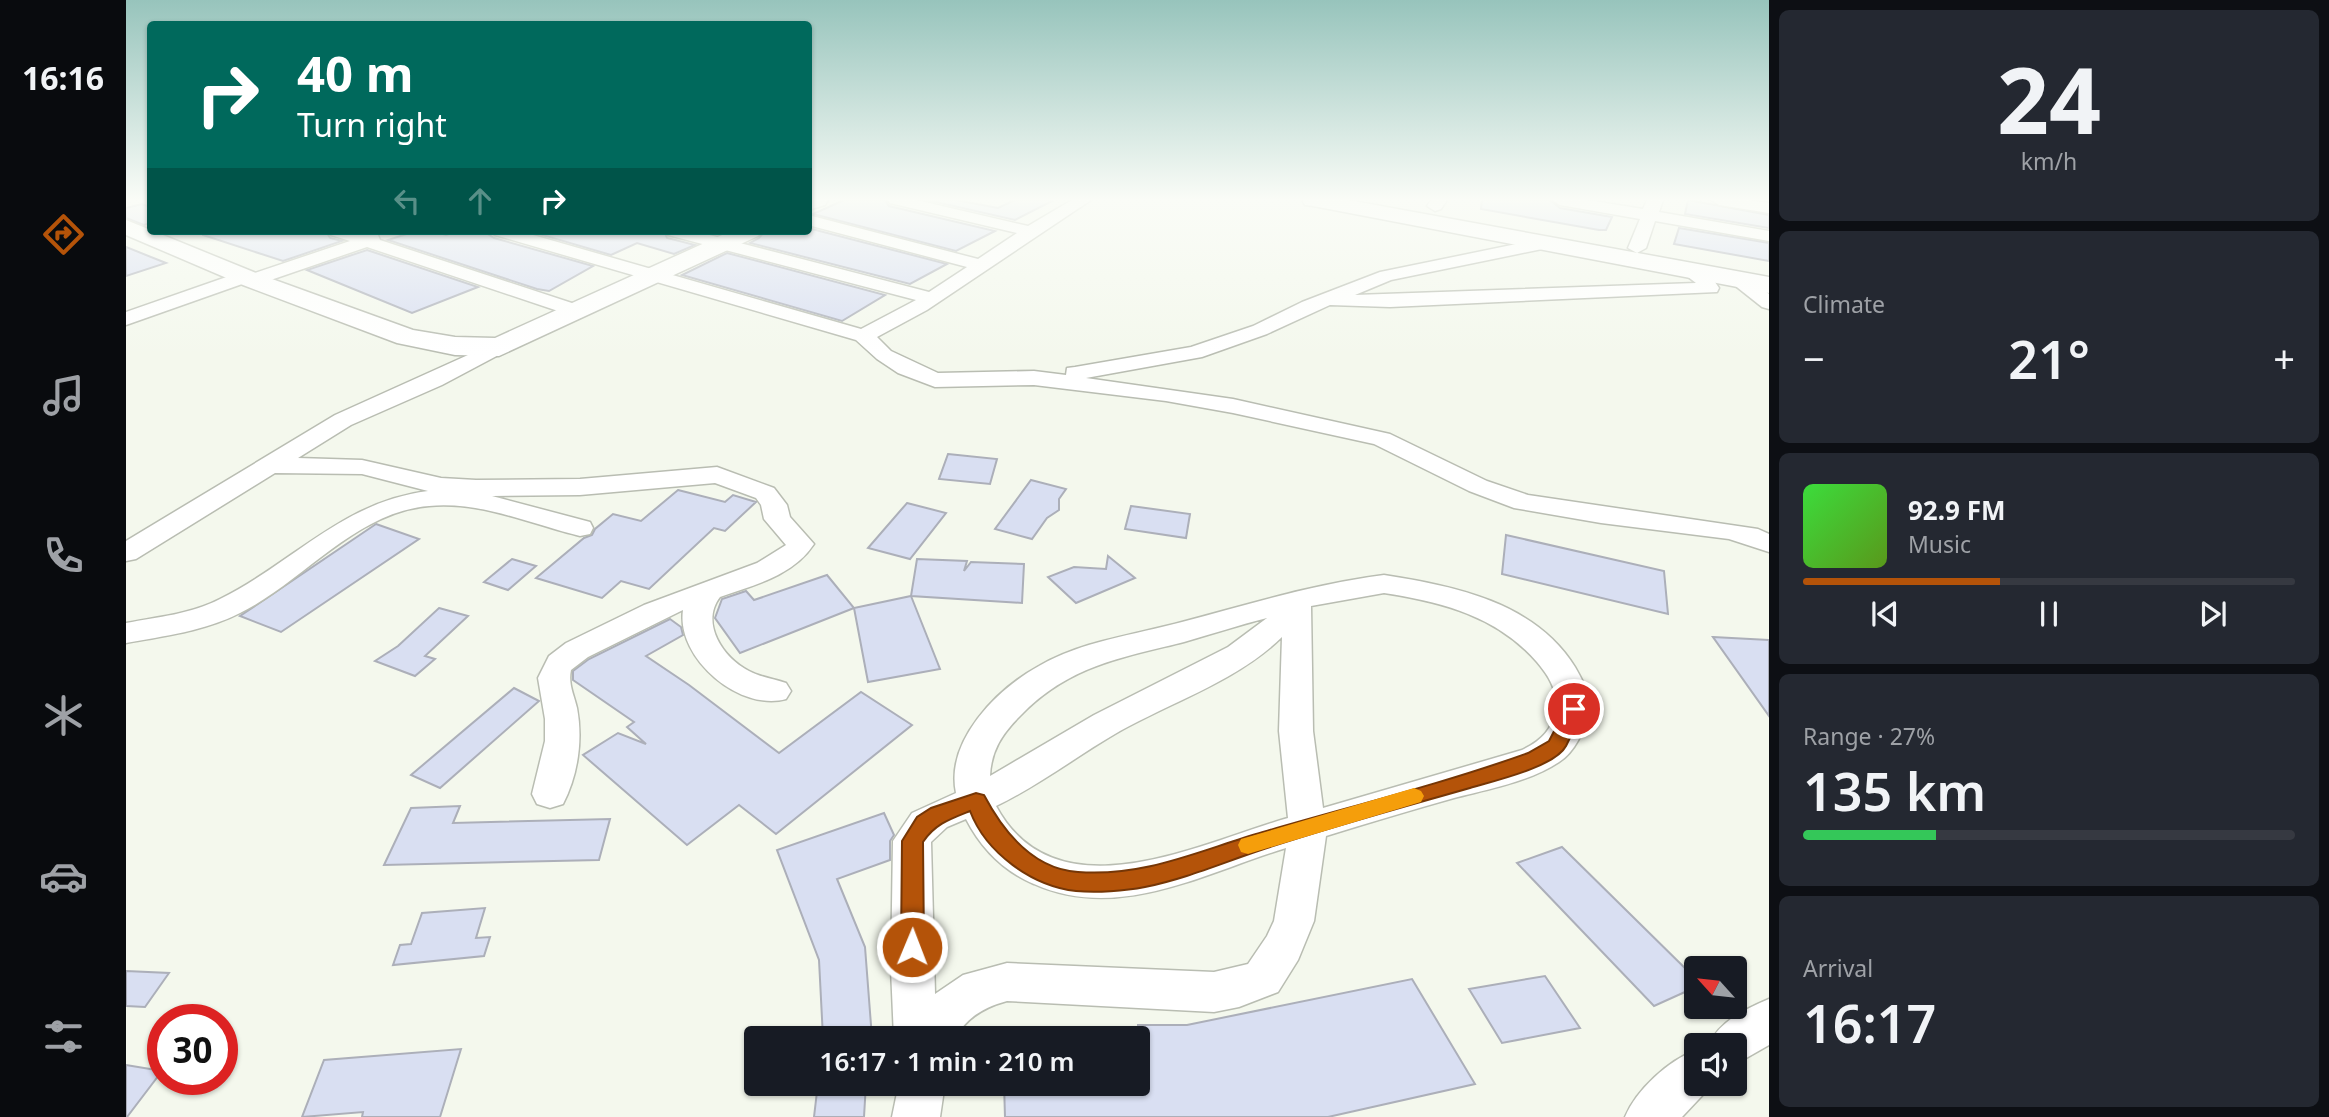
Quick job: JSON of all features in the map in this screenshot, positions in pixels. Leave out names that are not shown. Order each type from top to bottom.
[{"type":"street","points":[[189,252],[248,278],[407,337],[456,346],[499,347]]},
{"type":"street","points":[[126,319],[331,252]]},
{"type":"street","points":[[400,252],[577,311]]},
{"type":"street","points":[[574,252],[863,336],[884,355],[935,380],[980,381],[1034,378],[1122,367],[1195,353],[1260,330],[1386,276],[1502,252]]},
{"type":"street","points":[[126,553],[343,420],[705,252]]},
{"type":"street","points":[[749,252],[929,298]]},
{"type":"street","points":[[930,252],[979,265]]},
{"type":"street","points":[[863,336],[903,317],[998,252]]},
{"type":"street","points":[[1585,252],[1769,285]]},
{"type":"street","points":[[1325,300],[1391,301],[1582,291],[1710,288],[1705,280],[1688,271]]},
{"type":"street","points":[[1740,280],[1769,303]]},
{"type":"street","points":[[1034,378],[1166,394],[1334,426],[1382,439],[1478,486],[1523,502],[1729,531],[1769,544]]},
{"type":"street","points":[[270,466],[362,467],[441,486],[476,488],[580,487],[703,475],[730,478],[765,493],[774,505],[777,519],[800,544],[796,552],[778,563],[674,604],[587,645],[558,666],[554,682],[560,705],[563,754],[550,794]]},
{"type":"street","points":[[126,633],[214,614],[242,600],[333,539],[382,510],[406,502],[468,499],[496,503],[580,528]]},
{"type":"street","points":[[1384,584],[1445,594],[1479,606],[1509,619],[1529,634],[1549,655],[1573,690],[1574,709],[1556,746],[1535,758],[1182,869],[1142,878],[1077,882],[1050,875],[1022,862],[982,817],[972,781],[973,761],[983,740],[1019,697],[1037,681],[1098,654],[1296,600],[1350,588],[1384,584]]},
{"type":"street","points":[[709,591],[698,604],[696,621],[705,644],[722,668],[735,678],[775,691]]},
{"type":"street","points":[[915,1026],[912,969],[912,841],[924,823],[939,814],[976,801],[1108,722],[1223,664],[1278,624],[1296,600]]},
{"type":"street","points":[[940,1026],[947,1010],[978,989],[1007,982],[1214,992],[1239,988],[1263,978],[1283,947],[1294,921],[1307,828],[1296,731],[1296,600]]},
{"type":"street","points":[[1747,1034],[1769,1020]]},
{"type":"street","points":[[1649,1117],[1684,1083]]},
{"type":"building","points":[[126,252],[139,252],[166,263],[126,276]]},
{"type":"building","points":[[256,252],[309,252],[283,261]]},
{"type":"building","points":[[361,252],[373,252],[478,287],[412,313],[307,270]]},
{"type":"building","points":[[425,252],[544,252],[593,266],[549,291]]},
{"type":"building","points":[[786,252],[901,252],[947,264],[910,284]]},
{"type":"building","points":[[1719,252],[1769,252],[1769,261]]},
{"type":"building","points":[[727,253],[885,295],[842,321],[682,275]]},
{"type":"building","points":[[948,454],[997,459],[990,484],[939,479]]},
{"type":"building","points":[[1031,480],[1066,489],[1059,499],[1059,510],[1047,518],[1032,539],[995,529]]},
{"type":"building","points":[[678,490],[725,502],[733,495],[756,502],[725,531],[714,528],[649,589],[621,581],[602,598],[536,578],[584,538],[592,535],[595,529],[613,514],[641,521]]},
{"type":"building","points":[[907,503],[946,513],[910,559],[868,548]]},
{"type":"building","points":[[1131,506],[1190,514],[1186,538],[1125,529]]},
{"type":"building","points":[[376,524],[419,539],[281,632],[240,616]]},
{"type":"building","points":[[1506,535],[1664,571],[1668,614],[1502,574]]},
{"type":"building","points":[[1108,556],[1135,578],[1076,603],[1048,577],[1074,567],[1106,569]]},
{"type":"building","points":[[512,559],[536,566],[508,590],[484,582]]},
{"type":"building","points":[[917,559],[967,561],[964,571],[971,562],[1024,564],[1022,603],[911,596]]},
{"type":"building","points":[[827,575],[854,608],[740,653],[715,618],[722,599],[746,591],[754,600]]},
{"type":"building","points":[[911,596],[940,669],[868,682],[854,608]]},
{"type":"building","points":[[439,608],[468,616],[425,656],[435,659],[415,676],[375,661],[398,646]]},
{"type":"building","points":[[670,619],[681,627],[683,635],[646,656],[779,753],[861,692],[912,725],[776,834],[739,805],[687,845],[583,755],[618,733],[646,744],[627,727],[634,722],[573,680],[573,671],[589,659]]},
{"type":"building","points":[[1713,637],[1769,640],[1769,716]]},
{"type":"building","points":[[514,688],[539,701],[440,788],[411,775]]},
{"type":"building","points":[[460,806],[453,823],[610,819],[599,860],[384,865],[411,808]]},
{"type":"building","points":[[884,813],[894,835],[890,841],[890,860],[837,879],[865,947],[871,1026],[822,1026],[819,960],[777,850]]},
{"type":"building","points":[[1562,847],[1684,967],[1684,992],[1654,1006],[1517,863]]},
{"type":"building","points":[[485,908],[476,938],[490,937],[484,956],[393,965],[400,945],[411,944],[422,913]]},
{"type":"building","points":[[126,971],[169,973],[145,1007],[126,1006]]},
{"type":"building","points":[[1545,976],[1580,1028],[1502,1043],[1469,989]]},
{"type":"building","points":[[1412,979],[1475,1084],[1328,1117],[1005,1117],[1004,1096],[1150,1096],[1150,1026],[1138,1025],[1187,1025]]},
{"type":"building","points":[[461,1049],[440,1117],[362,1117],[363,1112],[302,1117],[324,1060]]},
{"type":"building","points":[[126,1065],[147,1068],[147,1091],[126,1117]]},
{"type":"building","points":[[816,1096],[865,1096],[864,1117],[814,1117]]},
{"type":"slow traffic","points":[[1248,845],[1414,796]]},
{"type":"route","points":[[912,947],[912,841],[924,823],[939,814],[976,801],[982,817],[1022,862],[1050,875],[1077,882],[1113,882],[1142,878],[1182,869],[1259,842],[1493,773],[1535,758],[1556,746],[1574,709]]}]
